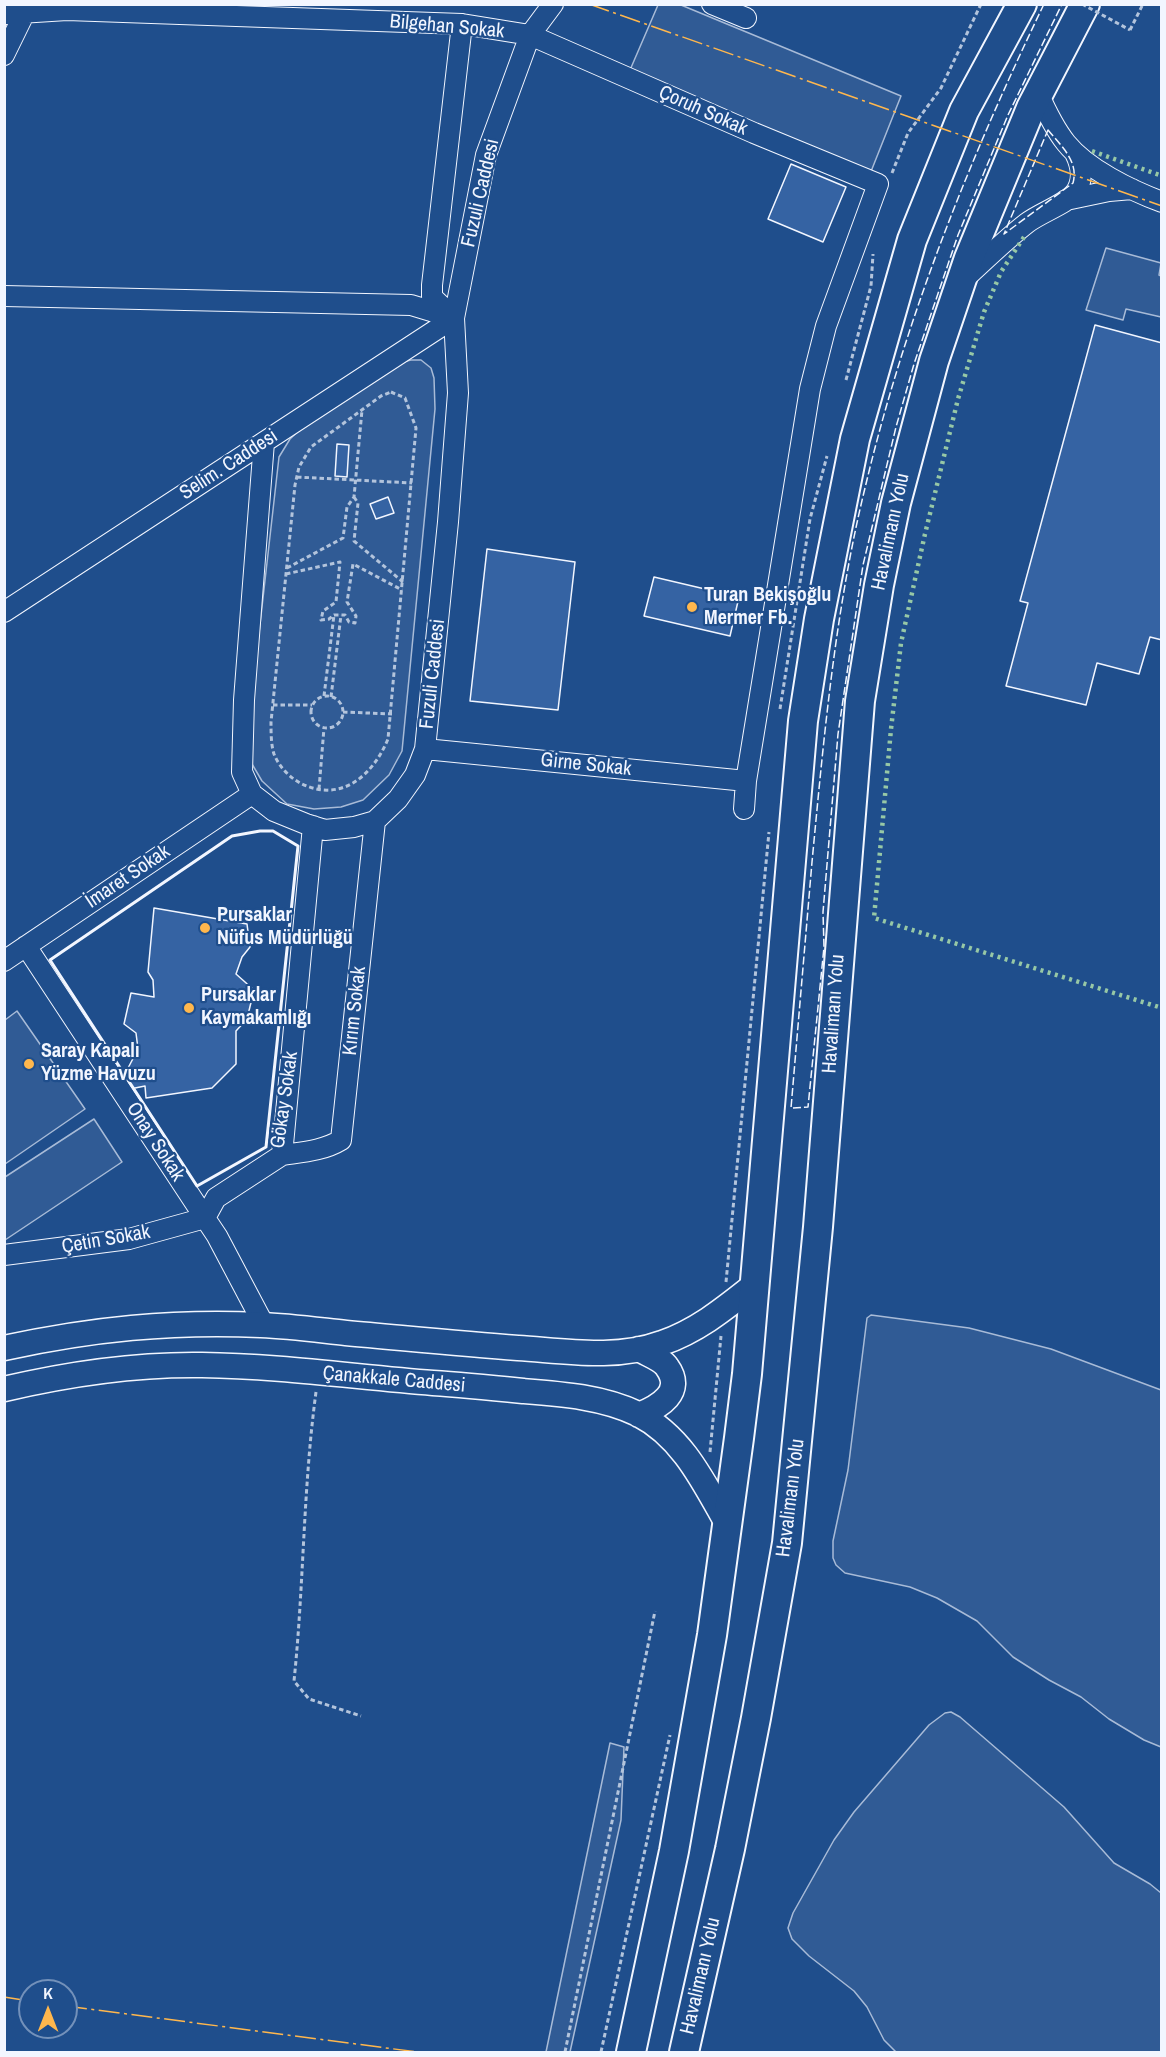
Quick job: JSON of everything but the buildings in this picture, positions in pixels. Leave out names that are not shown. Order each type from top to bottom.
[{"type":"highway","points":[[631,2052],[674,1851],[712,1635],[728,1525],[747,1374],[802,721],[819,619],[855,439],[912,240],[964,111],[1022,4]]},
{"type":"highway","name":"Havalimanı Yolu","points":[[684,2052],[756,1718],[787,1543],[815,1262],[855,757],[865,669],[879,585],[896,503],[934,361],[961,282],[1000,180],[1038,93],[1084,4]]},
{"type":"main road","points":[[4,1348],[77,1334],[138,1326],[203,1323],[264,1325],[450,1343],[590,1353],[639,1349],[660,1344],[700,1326],[753,1286]]},
{"type":"main road","points":[[639,1349],[666,1365],[672,1378],[673,1388],[668,1398],[655,1409],[639,1415]]},
{"type":"main road","name":"Çanakkale Caddesi","points":[[4,1389],[33,1382],[108,1371],[176,1365],[227,1366],[548,1393],[591,1399],[616,1405],[639,1415],[670,1436],[701,1477],[728,1525]]},
{"type":"street","name":"Fuzuli Caddesi","points":[[375,821],[398,799],[415,775],[425,749],[448,522],[457,405],[454,318],[486,155],[530,35],[553,4]]},
{"type":"street","points":[[712,4],[746,18]]},
{"type":"street","name":"Bilgehan Sokak","points":[[19,10],[462,24],[530,35]]},
{"type":"street","points":[[4,55],[19,10]]},
{"type":"street","points":[[454,318],[432,297],[432,285],[462,24]]},
{"type":"street","name":"Çoruh Sokak","points":[[530,35],[754,133],[878,184],[826,326],[810,389],[746,782]]},
{"type":"street","points":[[961,282],[1028,222],[1066,200],[1079,184],[1080,163],[1052,122],[1038,93]]},
{"type":"street","points":[[1075,153],[1132,189],[1161,202]]},
{"type":"street","points":[[1066,200],[1109,191],[1132,189]]},
{"type":"street","points":[[4,296],[411,305],[454,318]]},
{"type":"street","name":"Selim. Caddesi","points":[[4,612],[454,318]]},
{"type":"street","points":[[264,442],[244,700],[242,772],[252,794],[274,811],[313,826],[325,830],[354,827],[375,821]]},
{"type":"street","name":"Girne Sokak","points":[[425,749],[746,782]]},
{"type":"street","points":[[744,809],[746,782]]},
{"type":"street","name":"İmaret Sokak","points":[[4,960],[252,794]]},
{"type":"street","name":"Kırım Sokak","points":[[282,1155],[317,1150],[332,1146],[341,1140],[375,821]]},
{"type":"street","name":"Gökay Sokak","points":[[205,1218],[216,1198],[282,1155],[313,826]]},
{"type":"street","name":"Onay Sokak","points":[[26,946],[205,1218]]},
{"type":"street","points":[[205,1218],[218,1236],[264,1325]]},
{"type":"street","name":"Çetin Sokak","points":[[4,1255],[129,1239],[205,1218]]},
{"type":"path","points":[[1084,4],[1130,30],[1143,4]]},
{"type":"path","points":[[391,392],[405,398],[416,428],[392,714],[388,739],[383,752],[368,771],[345,788],[319,789],[296,781],[286,773],[273,752],[271,722],[286,568],[297,477],[304,455],[311,447],[362,410],[381,396],[391,392]]},
{"type":"path","points":[[286,568],[343,538],[347,507],[354,497],[362,410]]},
{"type":"path","points":[[297,477],[412,483]]},
{"type":"path","points":[[354,497],[358,503],[354,541],[403,582]]},
{"type":"path","points":[[286,574],[340,562],[336,602],[323,611],[321,620],[329,619],[334,615],[345,615],[349,622],[355,623],[356,616],[347,602],[353,564],[402,590]]},
{"type":"path","points":[[324,696],[334,615]]},
{"type":"path","points":[[331,697],[341,615]]},
{"type":"path","points":[[324,696],[331,697],[338,702],[342,717],[335,726],[324,728],[315,724],[311,715],[312,705],[324,696]]},
{"type":"path","points":[[273,705],[312,705]]},
{"type":"path","points":[[342,712],[392,714]]},
{"type":"path","points":[[319,789],[324,728]]},
{"type":"path","points":[[316,1392],[309,1445],[294,1681],[309,1699],[361,1716]]},
{"type":"path","points":[[565,2052],[655,1611]]},
{"type":"shaded area","points":[[658,5],[681,5],[901,96],[870,174],[630,70]]},
{"type":"shaded area","points":[[1106,248],[1161,263],[1159,275],[1161,276],[1161,317],[1126,309],[1123,320],[1086,310]]},
{"type":"shaded area","points":[[421,360],[431,368],[434,378],[435,409],[402,751],[389,775],[363,800],[341,807],[314,809],[287,804],[262,781],[252,764],[247,739],[279,457],[290,439],[306,424],[390,365]]},
{"type":"shaded area","name":"Saray Kapalı Yüzme Havuzu","points":[[17,1011],[85,1109],[5,1164],[5,1020]]},
{"type":"shaded area","points":[[94,1119],[122,1162],[5,1240],[5,1177]]},
{"type":"shaded area","points":[[871,1315],[969,1328],[1051,1349],[1161,1390],[1161,1747],[1144,1740],[1109,1719],[1081,1697],[1013,1657],[977,1621],[937,1598],[910,1587],[845,1573],[836,1565],[833,1558],[833,1541],[848,1470],[867,1318]]},
{"type":"shaded area","points":[[951,1712],[960,1717],[1064,1807],[1114,1863],[1161,1893],[1161,2052],[896,2052],[884,2040],[867,2007],[854,1991],[809,1956],[792,1939],[788,1928],[793,1913],[834,1840],[854,1812],[929,1725],[945,1713]]},
{"type":"shaded area","points":[[610,1743],[624,1747],[621,1820],[570,2052],[546,2052]]},
{"type":"hedge","points":[[1092,151],[1162,176]]},
{"type":"hedge","points":[[1024,237],[1001,272],[984,312],[958,399],[925,534],[901,643],[874,918],[1162,1008]]},
{"type":"fence","points":[[1044,4],[990,122],[941,241],[899,363],[865,488],[838,627],[826,721],[791,1108],[808,1107],[824,947],[823,912],[838,734],[863,565],[896,427],[914,364],[958,235],[1008,115],[1062,4]]},
{"type":"fence","points":[[1048,130],[1068,154],[1073,168],[1073,183],[1004,234],[1048,130]]},
{"type":"wall","points":[[260,831],[273,831],[298,846],[266,1147],[197,1186],[50,960],[232,836],[260,831]]},
{"type":"power","points":[[589,4],[1162,206]]},
{"type":"power","points":[[4,1997],[18,1999]]},
{"type":"power","points":[[78,2008],[417,2052]]},
{"type":"place","name":"Turan Bekişoğlu Mermer Fb.","points":[[692,607]]},
{"type":"place","name":"Pursaklar Nüfus Müdürlüğü","points":[[205,928]]},
{"type":"place","name":"Pursaklar Kaymakamlığı","points":[[189,1008]]},
{"type":"place","name":"Saray Kapalı Yüzme Havuzu","points":[[29,1064]]}]
